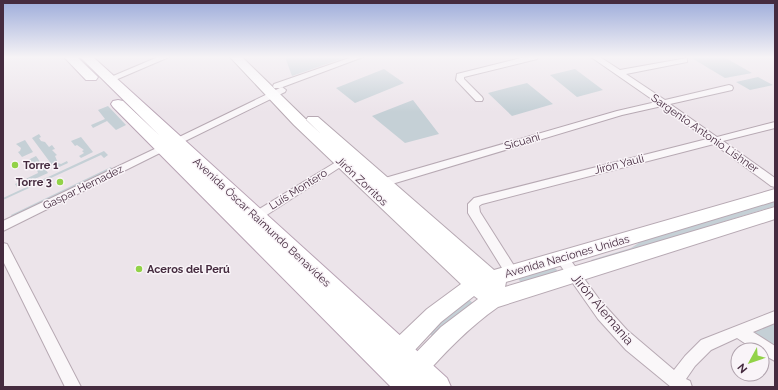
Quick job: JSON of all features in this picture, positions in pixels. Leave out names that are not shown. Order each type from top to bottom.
[{"type":"main road","name":"Avenida Óscar Raimundo Benavides","points":[[90,75],[169,145],[254,217],[403,370]]},
{"type":"main road","name":"Avenida Óscar Raimundo Benavides","points":[[106,75],[169,145],[403,370],[438,387]]},
{"type":"main road","name":"Jirón Zorritos","points":[[259,75],[382,183],[483,282]]},
{"type":"main road","name":"Jirón Zorritos","points":[[265,75],[341,162],[501,297]]},
{"type":"main road","name":"Avenida Naciones Unidas","points":[[403,370],[451,301],[483,282],[512,272],[775,195]]},
{"type":"main road","name":"Avenida Naciones Unidas","points":[[403,370],[481,307],[501,297],[775,213]]},
{"type":"street","points":[[110,79],[120,75]]},
{"type":"street","name":"Gaspar Hernadez","points":[[3,226],[169,145],[277,90],[314,75]]},
{"type":"street","points":[[463,75],[460,76],[460,80],[480,99]]},
{"type":"street","name":"Sargento Antonio Lishner","points":[[622,75],[775,183]]},
{"type":"street","name":"Sicuani","points":[[382,183],[594,120],[729,88]]},
{"type":"street","name":"Jirón Yauli","points":[[512,272],[472,208],[474,204],[484,198],[775,125]]},
{"type":"street","name":"Luís Montero","points":[[254,217],[341,162]]},
{"type":"street","points":[[3,248],[73,387]]},
{"type":"street","name":"Jirón Alemania","points":[[562,258],[614,326],[630,344],[680,384]]},
{"type":"street","points":[[680,384],[690,361],[706,345],[738,330],[775,317]]},
{"type":"street","points":[[738,330],[775,354]]},
{"type":"shaded area","points":[[368,75],[393,75],[404,83],[355,103],[336,88]]},
{"type":"shaded area","points":[[550,75],[583,75],[603,90],[577,97]]},
{"type":"shaded area","points":[[720,75],[740,75],[725,78]]},
{"type":"shaded area","points":[[758,77],[773,85],[750,90],[736,82]]},
{"type":"shaded area","points":[[527,83],[553,104],[512,116],[488,93]]},
{"type":"shaded area","points":[[413,100],[439,134],[405,143],[372,116]]},
{"type":"shaded area","points":[[108,106],[126,125],[116,130],[107,121],[93,128],[91,125],[105,119],[98,110]]},
{"type":"shaded area","points":[[39,134],[41,141],[45,142],[49,147],[52,145],[55,149],[52,150],[57,155],[55,156],[58,163],[61,164],[67,161],[68,163],[55,169],[32,138]]},
{"type":"shaded area","points":[[81,137],[93,152],[81,158],[79,156],[84,153],[82,151],[84,150],[77,145],[75,146],[71,141]]},
{"type":"shaded area","points":[[25,140],[33,152],[22,157],[18,152],[21,148],[16,144]]},
{"type":"shaded area","points":[[104,151],[108,155],[104,158],[101,155],[3,200],[3,198]]},
{"type":"shaded area","points":[[36,156],[48,173],[17,187],[15,184],[38,173],[36,167],[34,168],[31,164],[29,165],[26,161]]},
{"type":"shaded area","points":[[111,167],[112,169],[12,217],[11,215]]},
{"type":"shaded area","points":[[775,199],[775,206],[592,262],[591,260],[631,248],[645,239]]},
{"type":"shaded area","points":[[554,267],[557,270],[557,273],[522,284],[517,277]]},
{"type":"shaded area","points":[[467,298],[474,304],[434,338],[429,333]]},
{"type":"shaded area","points":[[775,318],[775,352],[770,349],[770,342],[758,342],[739,331]]},
{"type":"place","name":"Torre 1","points":[[15,165]]},
{"type":"place","name":"Torre 3","points":[[60,182]]},
{"type":"place","name":"Aceros del Perú","points":[[139,269]]}]
